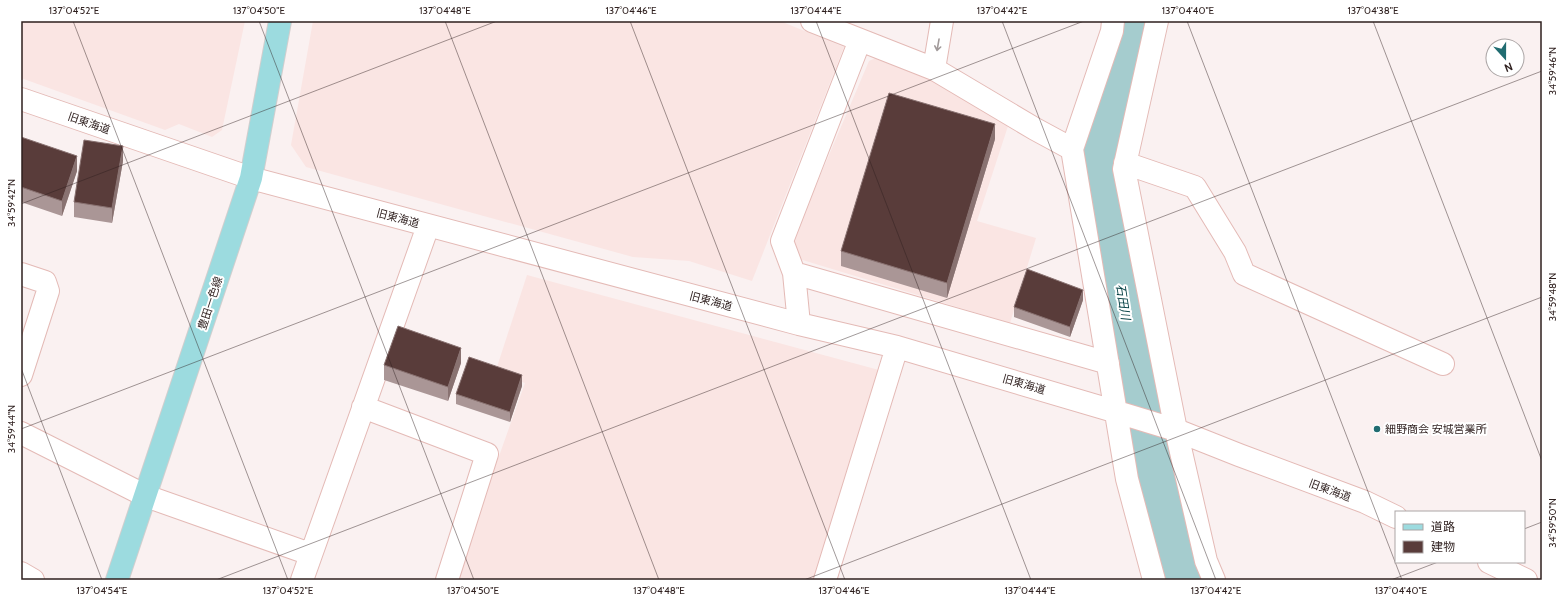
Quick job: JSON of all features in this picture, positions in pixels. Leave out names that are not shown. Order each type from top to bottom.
[{"type":"main road","name":"豊田一色線","points":[[117,580],[251,178],[280,21]]},
{"type":"street","points":[[812,21],[934,69],[1035,129],[1072,149]]},
{"type":"street","points":[[934,69],[942,21]]},
{"type":"street","points":[[1114,21],[1112,31],[1072,149],[1108,362],[1124,414],[1127,479],[1154,580]]},
{"type":"street","points":[[1157,21],[1124,169],[1172,429],[1206,561],[1214,580]]},
{"type":"street","points":[[799,324],[794,273],[782,242],[860,40]]},
{"type":"street","name":"旧東海道","points":[[21,100],[251,178],[799,324],[897,347],[1124,414],[1172,429],[1365,502],[1395,517]]},
{"type":"street","points":[[1125,163],[1194,187],[1235,252],[1244,274],[1443,364]]},
{"type":"street","points":[[302,580],[428,226]]},
{"type":"street","points":[[794,273],[1108,362]]},
{"type":"street","points":[[21,274],[45,282],[48,291],[21,375]]},
{"type":"street","points":[[825,580],[897,347]]},
{"type":"street","points":[[363,407],[487,454],[447,580]]},
{"type":"street","points":[[21,433],[146,496],[310,554]]},
{"type":"street","points":[[1491,563],[1526,580]]},
{"type":"street","points":[[21,573],[33,580]]},
{"type":"shaded area","points":[[21,21],[245,21],[222,130],[212,137],[179,124],[165,130],[21,78]]},
{"type":"shaded area","points":[[313,21],[780,21],[844,47],[752,281],[689,261],[633,257],[306,167],[291,145]]},
{"type":"shaded area","points":[[878,57],[931,78],[1009,123],[977,221],[1036,238],[1010,323],[796,258],[792,242],[869,61]]},
{"type":"shaded area","points":[[527,275],[879,370],[816,580],[458,580],[456,577],[525,383],[495,373]]},
{"type":"building","points":[[889,93],[995,124],[947,283],[841,251]]},
{"type":"building","points":[[21,137],[77,156],[62,201],[21,187]]},
{"type":"building","points":[[84,140],[123,146],[112,208],[74,202]]},
{"type":"building","points":[[1027,269],[1083,290],[1070,327],[1014,307]]},
{"type":"building","points":[[398,326],[461,348],[448,387],[384,365]]},
{"type":"building","points":[[469,357],[522,375],[510,412],[456,394]]},
{"type":"waterway","name":"石田川","points":[[1132,21],[1106,118],[1099,160],[1137,383],[1174,543],[1187,580]]},
{"type":"place","name":"細野商会 安城営業所","points":[[1377,429]]}]
